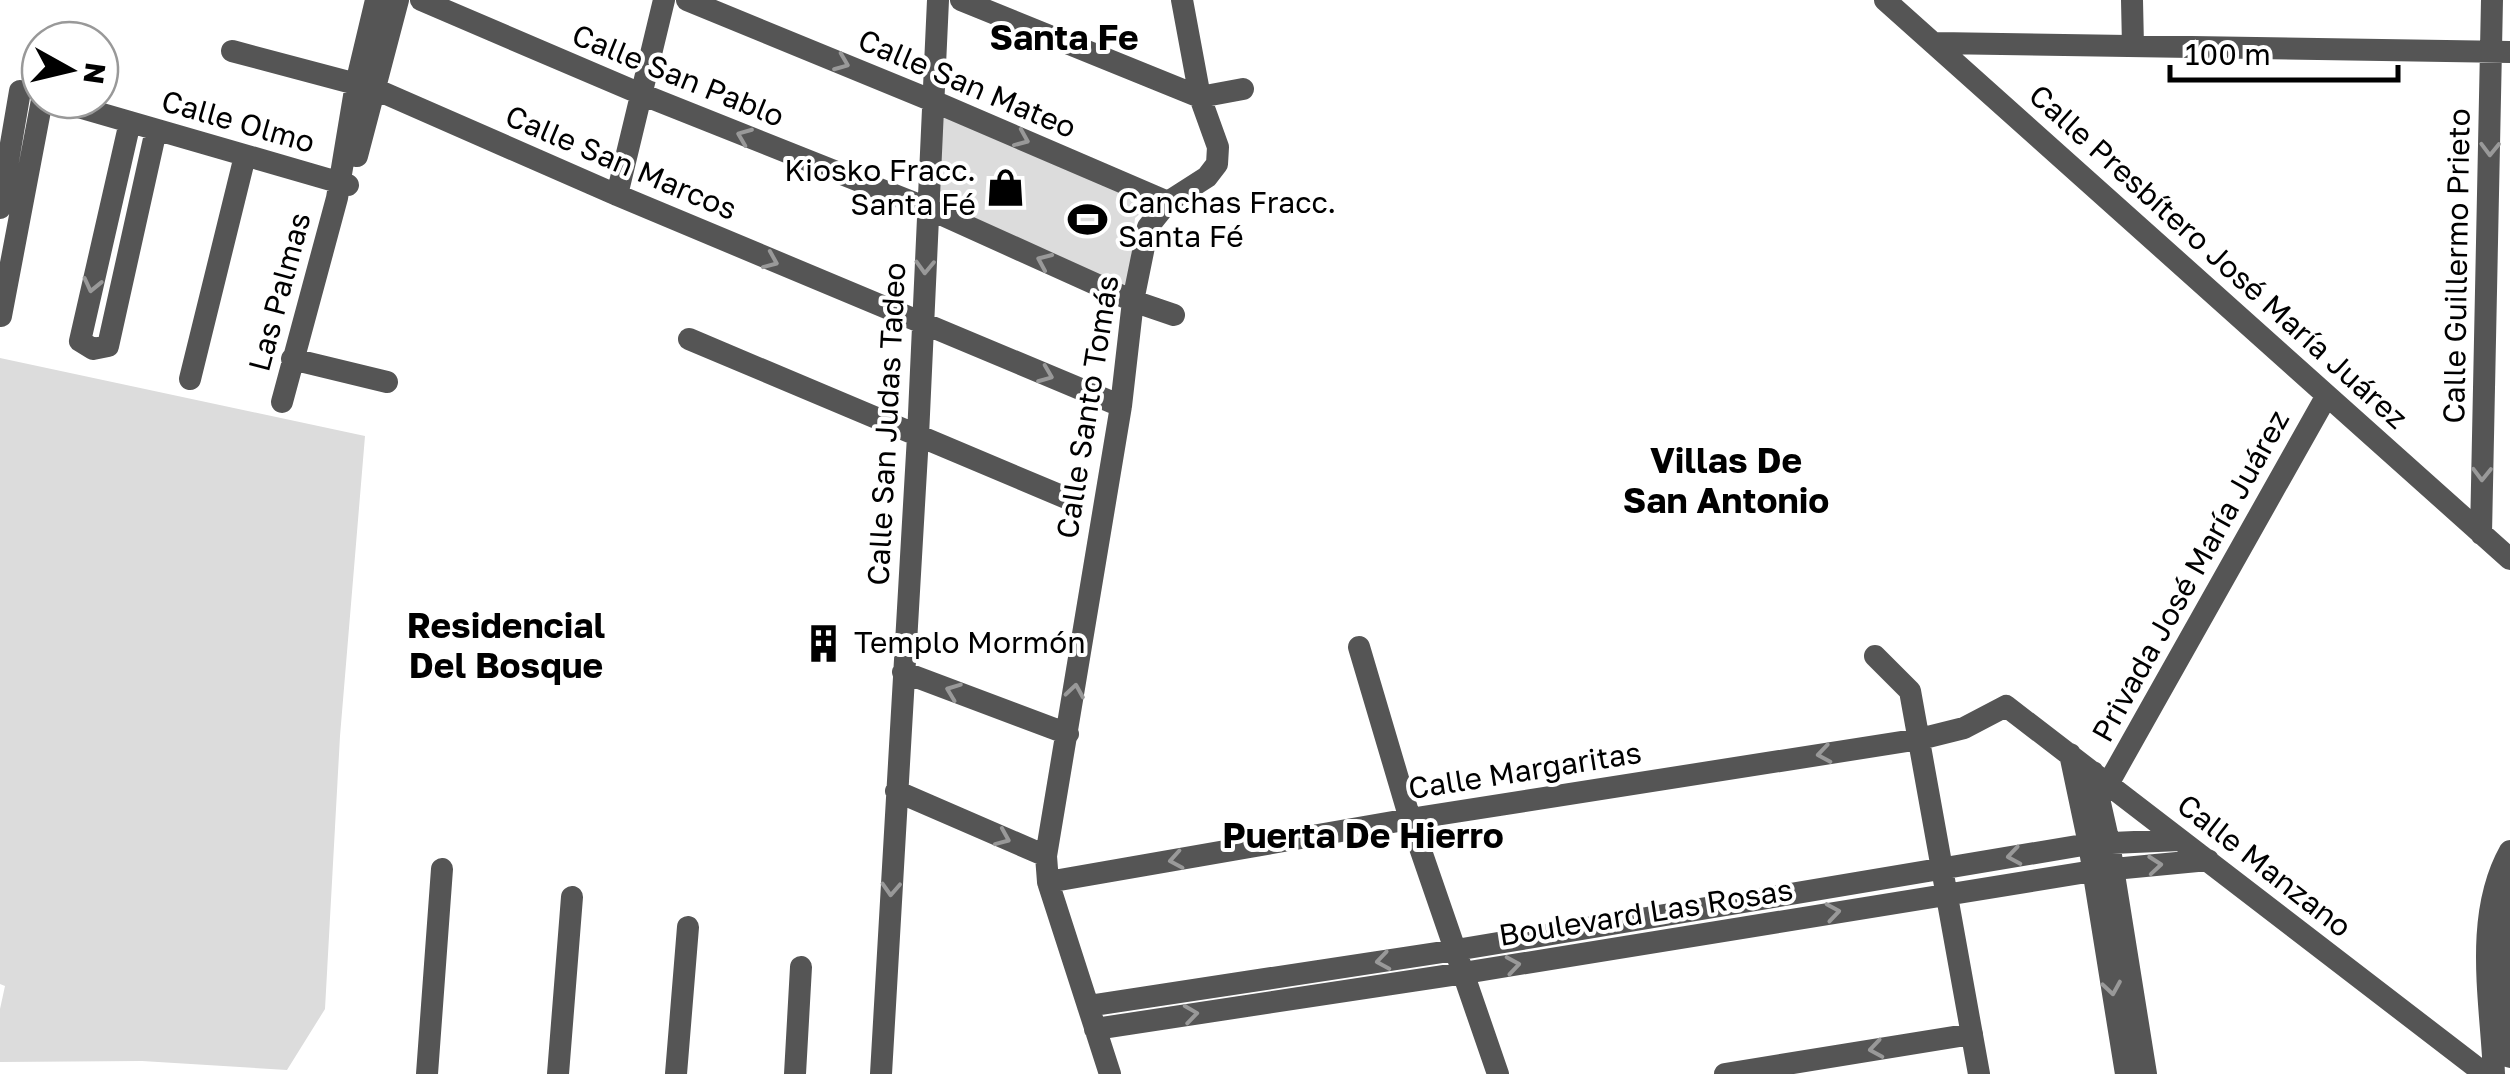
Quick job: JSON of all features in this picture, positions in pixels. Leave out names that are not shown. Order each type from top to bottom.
[{"type":"street","points":[[366,87],[376,0]]},
{"type":"street","points":[[366,87],[398,0]]},
{"type":"street","name":"Calle San Pablo","points":[[421,0],[641,94],[927,208],[1133,301],[1174,315]]},
{"type":"street","points":[[617,195],[664,0]]},
{"type":"street","name":"Calle San Mateo","points":[[686,0],[933,100],[1168,202]]},
{"type":"street","name":"Calle San Judas Tadeo","points":[[881,1074],[918,436],[938,0]]},
{"type":"street","points":[[961,0],[1200,97],[1243,89]]},
{"type":"street","name":"Calle Santo Tomás","points":[[1110,1074],[1048,882],[1046,856],[1121,406],[1133,301],[1148,228],[1168,202],[1208,177],[1217,164],[1218,148],[1200,97],[1182,0]]},
{"type":"street","name":"Calle Presbítero José María Juárez","points":[[1885,0],[2510,559]]},
{"type":"street","points":[[2132,0],[2133,46]]},
{"type":"street","name":"Calle Guillermo Prieto","points":[[2480,534],[2501,52],[2492,0]]},
{"type":"street","points":[[1937,44],[2501,52]]},
{"type":"street","name":"Calle San Marcos","points":[[232,51],[366,87],[1121,406]]},
{"type":"street","name":"Las Palmas","points":[[282,402],[366,87]]},
{"type":"street","name":"Calle Olmo","points":[[120,119],[341,189]]},
{"type":"street","points":[[0,208],[20,120]]},
{"type":"street","points":[[1,316],[23,120]]},
{"type":"street","points":[[130,122],[80,342],[93,349],[108,346],[156,130]]},
{"type":"street","points":[[190,379],[245,156]]},
{"type":"street","points":[[104,235],[130,247]]},
{"type":"street","points":[[689,339],[1071,500]]},
{"type":"street","points":[[292,359],[387,382]]},
{"type":"street","name":"Privada José María Juárez","points":[[2101,778],[2326,396]]},
{"type":"street","points":[[1360,647],[1410,819],[1498,1074]]},
{"type":"street","points":[[1875,656],[1910,691],[1979,1074]]},
{"type":"street","points":[[903,672],[1068,734]]},
{"type":"street","name":"Calle Manzano","points":[[2006,706],[2485,1074]]},
{"type":"street","name":"Calle Margaritas","points":[[1048,882],[1410,819],[1920,739],[1964,728],[2006,706]]},
{"type":"street","points":[[2070,754],[2099,843],[2126,1074]]},
{"type":"street","points":[[2099,843],[2101,778]]},
{"type":"street","points":[[896,791],[1046,856]]},
{"type":"street","name":"Boulevard Las Rosas","points":[[1092,1017],[1456,950],[1942,868],[2099,843],[2180,840]]},
{"type":"street","points":[[2494,1074],[2487,922],[2497,874],[2510,851]]},
{"type":"street","name":"Boulevard Las Rosas","points":[[1092,1017],[1464,974],[1946,894],[2103,870],[2208,860]]},
{"type":"street","points":[[427,1074],[442,869]]},
{"type":"street","points":[[2103,870],[2146,1074]]},
{"type":"street","points":[[2510,879],[2505,920],[2510,1057]]},
{"type":"street","points":[[558,1074],[572,897]]},
{"type":"street","points":[[676,1074],[688,927]]},
{"type":"street","points":[[796,1074],[802,967]]},
{"type":"street","points":[[1724,1074],[1972,1034]]},
{"type":"shaded area","points":[[942,113],[1151,199],[1135,218],[1128,290],[934,205]]},
{"type":"shaded area","points":[[0,358],[365,436],[340,736],[325,1009],[287,1070],[142,1061],[0,1062],[0,1009],[5,986],[0,984]]},
{"type":"place","name":"Kiosko Fracc. Santa Fé","points":[[1006,188]]},
{"type":"place","name":"Canchas Fracc. Santa Fé","points":[[1088,220]]},
{"type":"place","name":"Templo Mormón","points":[[824,643]]},
{"type":"district","name":"Santa Fe","points":[[1064,38]]},
{"type":"district","name":"Villas De San Antonio","points":[[1726,481]]},
{"type":"district","name":"Residencial Del Bosque","points":[[506,646]]},
{"type":"district","name":"Puerta De Hierro","points":[[1363,836]]}]
